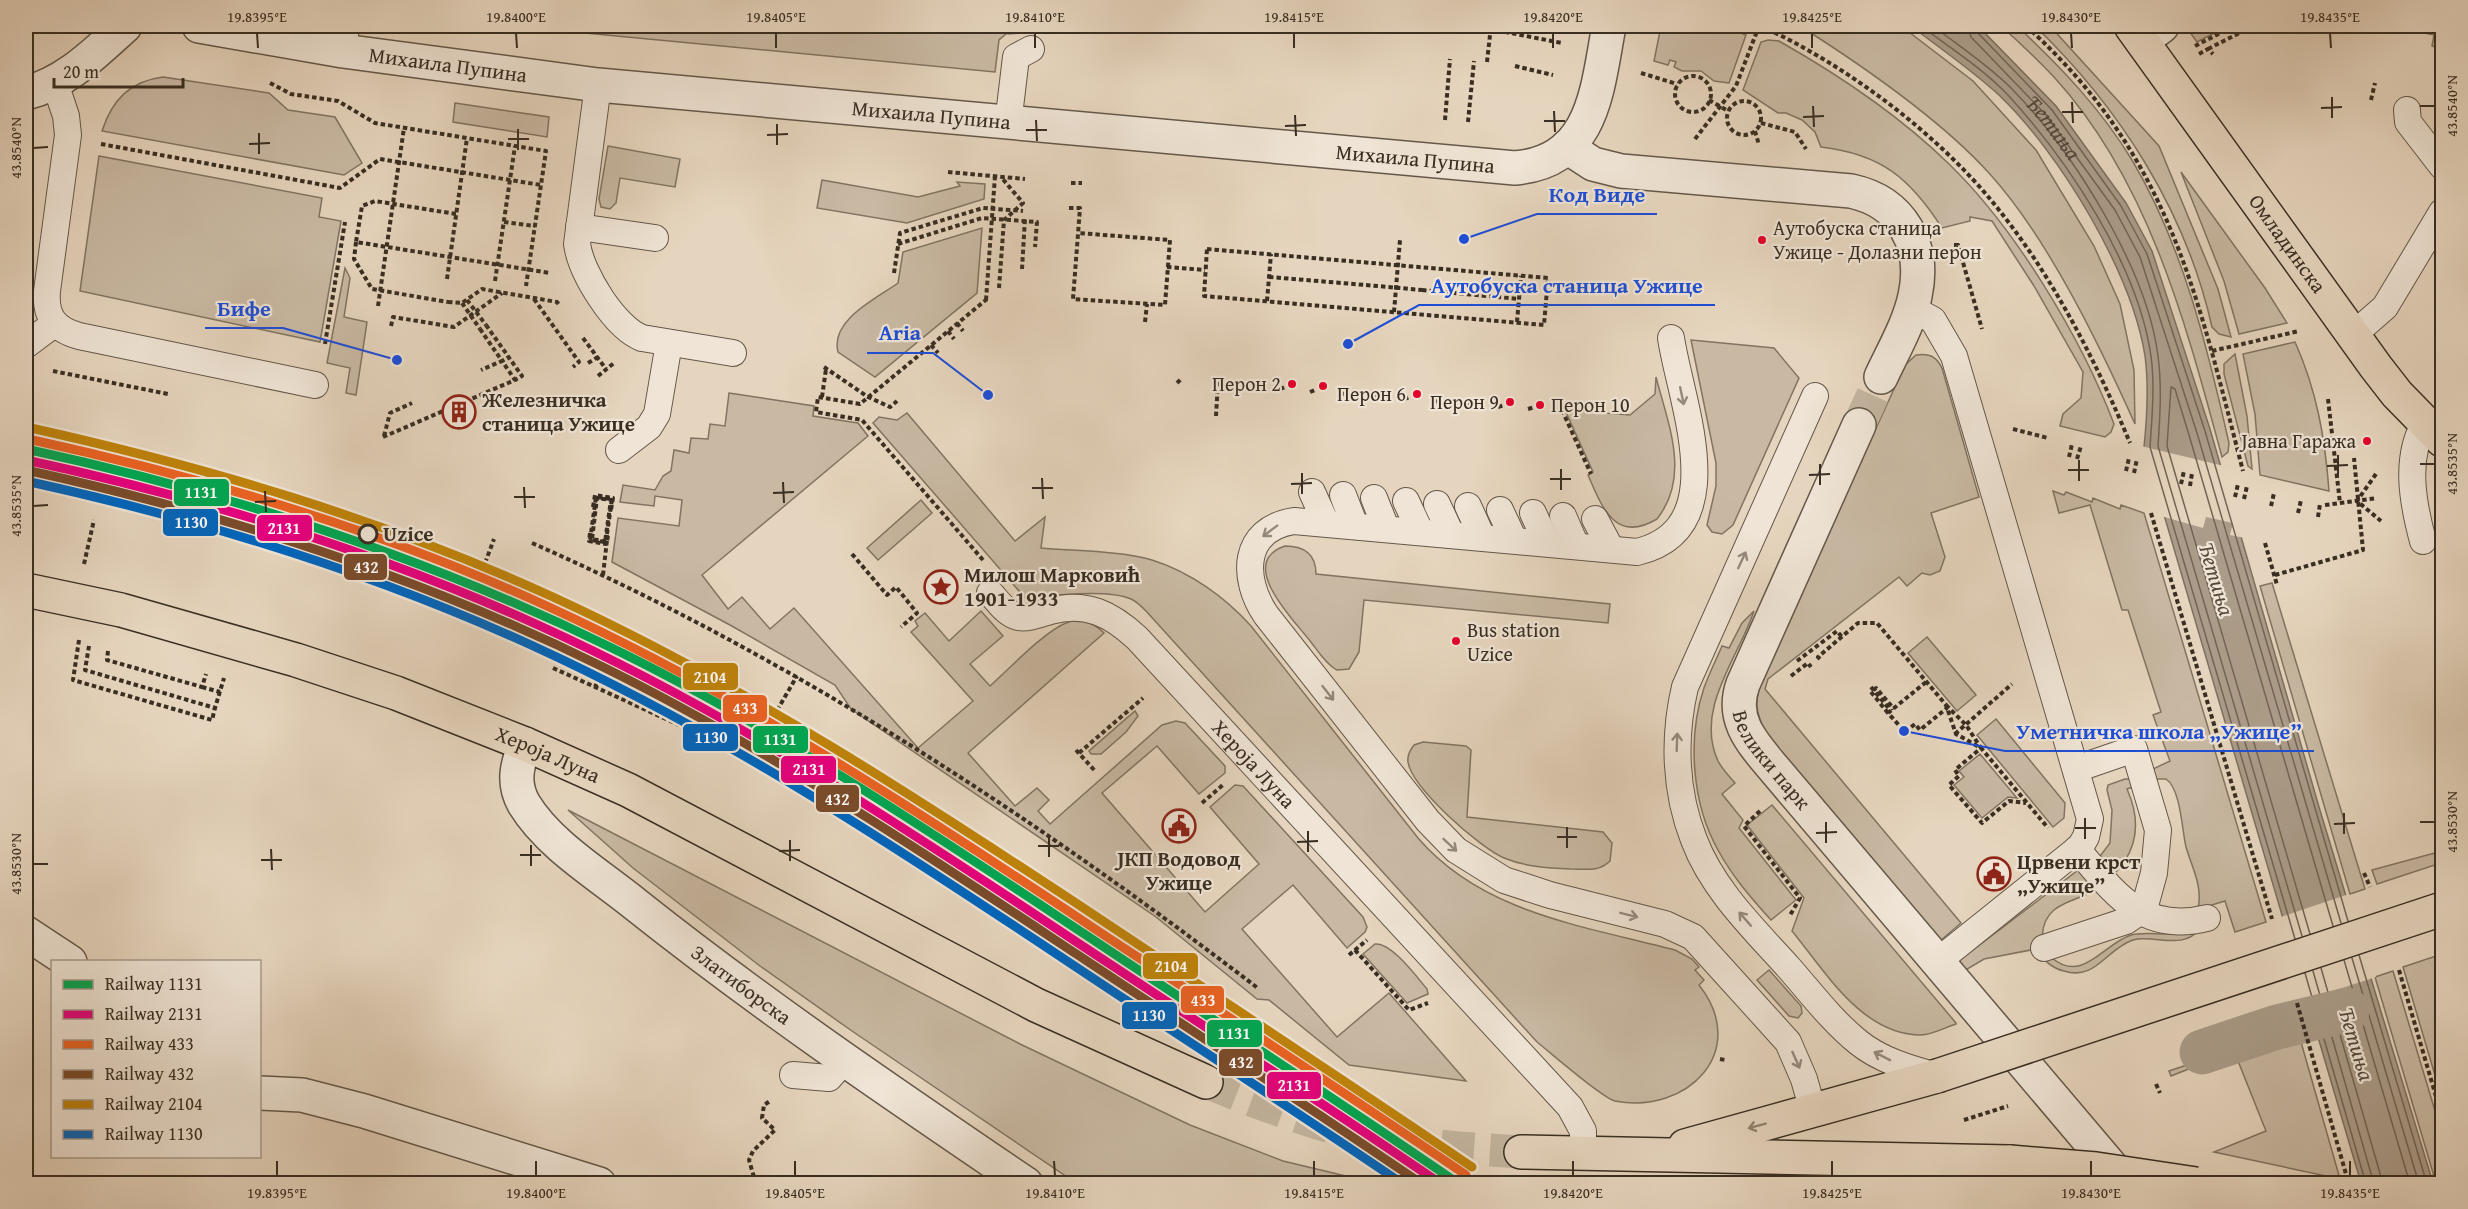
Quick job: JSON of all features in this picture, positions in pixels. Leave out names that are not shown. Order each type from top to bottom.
[{"type":"main road","name":"Омладинска","points":[[2145,31],[2386,382],[2434,432]]},
{"type":"main road","name":"Хероја Луна","points":[[26,590],[121,610],[296,660],[396,693],[525,744],[628,790],[1036,1005],[1206,1082]]},
{"type":"main road","points":[[1647,1156],[1937,1076],[2442,909]]},
{"type":"main road","points":[[1521,1152],[2010,1162],[2096,1169],[2196,1184]]},
{"type":"street","points":[[40,88],[97,51],[125,26]]},
{"type":"street","name":"Михаила Пупина","points":[[199,26],[345,38],[598,86],[1494,167],[1537,164],[1567,147],[1586,124],[1591,112],[1607,37]]},
{"type":"street","points":[[1567,147],[1593,164],[1621,171],[1851,191],[1872,196],[1890,208],[1911,237],[1917,277],[1911,308],[1881,377]]},
{"type":"street","name":"Велики парк","points":[[1859,425],[1743,684],[1738,709],[1742,725],[1753,744],[2126,1184]]},
{"type":"street","name":"Златиборска","points":[[525,744],[517,765],[517,787],[524,804],[561,845],[711,965],[844,1061],[1026,1184]]},
{"type":"street","points":[[26,933],[67,960]]},
{"type":"street","points":[[261,1093],[302,1095],[364,1111],[599,1184]]},
{"type":"lane","points":[[1008,124],[1016,57],[1031,49]]},
{"type":"lane","points":[[598,86],[577,244],[580,261],[619,322],[630,333],[669,343],[733,353]]},
{"type":"lane","points":[[40,88],[66,116],[68,135],[47,291],[46,308],[54,324],[64,331],[89,338],[315,386]]},
{"type":"lane","points":[[2403,116],[2442,166]]},
{"type":"lane","points":[[2353,335],[2385,307],[2442,212]]},
{"type":"lane","points":[[579,227],[655,238]]},
{"type":"lane","points":[[1911,308],[1933,320],[1954,356],[2090,819],[2086,837],[2077,849],[1938,961]]},
{"type":"lane","points":[[26,345],[54,324]]},
{"type":"lane","points":[[1671,338],[1694,451],[1694,489],[1680,527],[1669,540],[1654,548],[1637,552],[1294,521],[1267,531],[1253,550],[1249,563],[1252,588],[1266,615],[1428,821],[1456,850],[1504,880],[1550,895],[1665,924],[1693,937],[1707,949],[1788,1042],[1804,1079],[1813,1111]]},
{"type":"lane","points":[[618,450],[649,427],[657,414],[669,343]]},
{"type":"lane","points":[[1815,396],[1685,687],[1677,738],[1682,798],[1695,842],[1718,883],[1742,915],[1820,1004],[1866,1047],[1904,1066],[1937,1076]]},
{"type":"lane","points":[[2423,541],[2411,461],[2416,441],[2434,432]]},
{"type":"lane","points":[[1312,492],[1326,523]]},
{"type":"lane","points":[[1343,495],[1355,526]]},
{"type":"lane","points":[[1374,498],[1386,528]]},
{"type":"lane","points":[[1406,501],[1420,531]]},
{"type":"lane","points":[[1437,504],[1451,534]]},
{"type":"lane","points":[[1468,507],[1482,537]]},
{"type":"lane","points":[[1500,510],[1514,540]]},
{"type":"lane","points":[[1533,513],[1547,543]]},
{"type":"lane","points":[[1563,516],[1576,546]]},
{"type":"lane","points":[[1595,519],[1611,549]]},
{"type":"lane","name":"Хероја Луна","points":[[990,593],[1008,613],[1018,617],[1070,607],[1086,608],[1118,620],[1137,638],[1570,1107],[1583,1131],[1583,1155]]},
{"type":"lane","points":[[2044,948],[2118,924],[2139,912],[2145,902],[2154,873],[2158,830],[2133,749],[2076,769]]},
{"type":"lane","points":[[2077,849],[2110,887],[2139,912],[2172,922],[2207,918]]},
{"type":"lane","points":[[2022,1061],[2044,1049],[2134,1019]]},
{"type":"lane","points":[[793,1076],[829,1078],[844,1061]]},
{"type":"path","points":[[47,26],[56,30]]},
{"type":"path","points":[[1700,134],[1736,86],[1760,26],[1802,46],[1860,84],[1943,150],[1981,189],[2037,264],[2079,334],[2101,376],[2130,443]]},
{"type":"path","points":[[2026,26],[2083,85],[2137,158],[2156,194],[2185,261],[2212,351],[2243,471]]},
{"type":"path","points":[[2198,45],[2234,26]]},
{"type":"path","points":[[2213,54],[2206,50],[2253,26]]},
{"type":"path","points":[[1487,62],[1490,27],[1562,43]]},
{"type":"path","points":[[1445,120],[1450,59]]},
{"type":"path","points":[[1468,122],[1474,61]]},
{"type":"path","points":[[1515,66],[1553,75]]},
{"type":"path","points":[[1645,74],[1677,84]]},
{"type":"path","points":[[1685,77],[1700,77],[1710,88],[1709,100],[1700,110],[1685,110],[1675,99],[1677,84],[1685,77]]},
{"type":"path","points":[[270,83],[291,94],[338,101],[375,123],[546,151],[526,286]]},
{"type":"path","points":[[2370,101],[2375,83]]},
{"type":"path","points":[[1709,100],[1728,111]]},
{"type":"path","points":[[1738,102],[1750,102],[1760,110],[1761,123],[1755,131],[1747,135],[1734,132],[1728,124],[1728,111],[1738,102]]},
{"type":"path","points":[[1761,123],[1795,132],[1804,141],[1808,154]]},
{"type":"path","points":[[378,306],[404,128]]},
{"type":"path","points":[[1755,131],[1759,140]]},
{"type":"path","points":[[447,279],[467,138]]},
{"type":"path","points":[[93,142],[340,188],[380,159],[541,185]]},
{"type":"path","points":[[495,281],[515,146]]},
{"type":"path","points":[[948,172],[1025,179]]},
{"type":"path","points":[[989,566],[862,420],[816,412],[818,397],[860,404],[987,299],[995,176]]},
{"type":"path","points":[[999,288],[1004,220],[1023,203],[1001,177]]},
{"type":"path","points":[[1071,183],[1082,183]]},
{"type":"path","points":[[456,214],[375,201],[362,206],[354,260],[372,289],[462,303],[482,290],[557,303],[560,306]]},
{"type":"path","points":[[894,273],[900,233],[983,208],[1023,211]]},
{"type":"path","points":[[1069,208],[1080,208],[1078,232],[1073,298],[1165,306],[1170,240],[1078,232]]},
{"type":"path","points":[[898,244],[982,218],[1038,220],[1035,247]]},
{"type":"path","points":[[1022,269],[1025,220]]},
{"type":"path","points":[[325,344],[345,222]]},
{"type":"path","points":[[504,222],[535,226]]},
{"type":"path","points":[[1394,312],[1400,240]]},
{"type":"path","points":[[356,242],[560,274]]},
{"type":"path","points":[[1207,249],[1271,254],[1548,278],[1544,325],[1204,296],[1207,249]]},
{"type":"path","points":[[1267,301],[1271,254]]},
{"type":"path","points":[[1167,267],[1206,270]]},
{"type":"path","points":[[1517,322],[1521,276]]},
{"type":"path","points":[[1269,277],[1519,299]]},
{"type":"path","points":[[391,326],[393,317],[454,327],[502,293]]},
{"type":"path","points":[[534,299],[579,362],[573,367]]},
{"type":"path","points":[[412,403],[390,413],[384,437],[522,376],[467,300]]},
{"type":"path","points":[[462,303],[515,380]]},
{"type":"path","points":[[1145,322],[1147,304]]},
{"type":"path","points":[[957,323],[963,331]]},
{"type":"path","points":[[948,331],[954,339]]},
{"type":"path","points":[[2212,351],[2299,331]]},
{"type":"path","points":[[931,345],[938,353]]},
{"type":"path","points":[[589,346],[606,369]]},
{"type":"path","points":[[481,370],[509,357]]},
{"type":"path","points":[[597,376],[620,359]]},
{"type":"path","points":[[822,397],[825,368],[868,397],[890,407],[897,401]]},
{"type":"path","points":[[47,369],[80,378],[168,394]]},
{"type":"path","points":[[1215,416],[1218,382]]},
{"type":"path","points":[[1373,397],[1378,395]]},
{"type":"path","points":[[1404,399],[1410,397]]},
{"type":"path","points":[[2328,399],[2340,503]]},
{"type":"path","points":[[1434,402],[1440,400]]},
{"type":"path","points":[[1468,405],[1473,402]]},
{"type":"path","points":[[1498,407],[1504,405]]},
{"type":"path","points":[[1528,410],[1535,407]]},
{"type":"path","points":[[1562,410],[1591,474]]},
{"type":"path","points":[[2069,457],[2072,444]]},
{"type":"path","points":[[2077,459],[2080,446]]},
{"type":"path","points":[[2126,471],[2129,458]]},
{"type":"path","points":[[2275,576],[2363,550],[2354,458]]},
{"type":"path","points":[[2134,473],[2137,459]]},
{"type":"path","points":[[2181,484],[2184,471]]},
{"type":"path","points":[[2190,486],[2192,473]]},
{"type":"path","points":[[2357,501],[2374,476]]},
{"type":"path","points":[[2235,497],[2238,484]]},
{"type":"path","points":[[2244,499],[2247,486]]},
{"type":"path","points":[[2271,506],[2274,493]]},
{"type":"path","points":[[603,575],[613,498],[595,495],[589,541],[606,544],[607,535],[612,498],[596,497],[590,540],[604,542],[606,534],[610,500],[597,498],[592,539],[599,540],[607,542],[607,535]]},
{"type":"path","points":[[2318,518],[2323,505],[2379,498]]},
{"type":"path","points":[[2298,513],[2301,500]]},
{"type":"path","points":[[2357,501],[2385,523]]},
{"type":"path","points":[[2151,513],[2272,919]]},
{"type":"path","points":[[85,558],[94,520]]},
{"type":"path","points":[[472,598],[494,539]]},
{"type":"path","points":[[532,543],[725,635],[862,714],[1115,882],[1259,989]]},
{"type":"path","points":[[2265,543],[2277,585]]},
{"type":"path","points":[[852,554],[887,595],[898,586],[917,614],[902,627]]},
{"type":"path","points":[[1820,659],[1818,657],[1858,623],[1877,623],[1946,707],[1966,725],[1981,748],[2050,830],[2050,838]]},
{"type":"path","points":[[1790,667],[1837,631],[1842,637]]},
{"type":"path","points":[[79,637],[73,680],[212,720],[224,676]]},
{"type":"path","points":[[89,646],[85,670],[215,708]]},
{"type":"path","points":[[561,649],[755,749]]},
{"type":"path","points":[[108,651],[107,660],[220,692]]},
{"type":"path","points":[[1787,680],[1808,663],[1811,667]]},
{"type":"path","points":[[553,668],[750,757],[797,676]]},
{"type":"path","points":[[202,687],[207,670]]},
{"type":"path","points":[[595,687],[603,670]]},
{"type":"path","points":[[1891,711],[1926,682]]},
{"type":"path","points":[[1872,688],[1871,692],[1891,711],[1905,732],[1915,724],[1920,730],[1946,707]]},
{"type":"path","points":[[1946,707],[1955,734],[1981,748]]},
{"type":"path","points":[[1955,734],[1987,707]]},
{"type":"path","points":[[1095,771],[1078,751],[1131,708]]},
{"type":"path","points":[[1981,748],[1954,770],[1959,776],[1949,784],[1982,823],[2009,801],[2027,803]]},
{"type":"path","points":[[1202,803],[1220,787]]},
{"type":"path","points":[[1767,805],[1744,826],[1800,898],[1799,901]]},
{"type":"path","points":[[2364,873],[2370,887]]},
{"type":"path","points":[[1349,955],[1361,945]]},
{"type":"path","points":[[1355,950],[1404,1005]]},
{"type":"path","points":[[2399,970],[2442,1117]]},
{"type":"path","points":[[2297,1003],[2348,1181]]},
{"type":"path","points":[[1720,1059],[1725,1060]]},
{"type":"path","points":[[756,1184],[749,1160],[753,1151],[775,1130],[762,1118],[761,1111],[764,1105],[783,1096],[793,1076]]},
{"type":"path","points":[[2156,1084],[2160,1093]]},
{"type":"path","points":[[1958,1120],[2000,1108]]},
{"type":"shaded area","points":[[511,26],[719,26],[789,29],[872,26],[1006,26],[1006,34],[999,40],[995,72]]},
{"type":"shaded area","points":[[1008,26],[1116,26],[1008,34]]},
{"type":"shaded area","points":[[1661,26],[1721,26],[1746,35],[1729,83],[1714,81],[1701,71],[1682,71],[1674,67],[1676,62],[1670,60],[1668,65],[1654,61]]},
{"type":"shaded area","points":[[1800,26],[1901,26],[1973,81],[2036,150],[2094,246],[2120,304],[2134,370],[2135,424],[2071,293],[2032,228],[2011,199],[1969,153],[1924,113],[1849,58]]},
{"type":"shaded area","points":[[2001,26],[2017,26],[2079,89],[2120,141],[2150,193],[2179,262],[2212,370],[2229,443],[2228,452],[2222,457],[2178,306],[2139,208],[2115,162],[2087,118],[2054,77]]},
{"type":"shaded area","points":[[2035,26],[2050,26],[2159,146],[2218,289],[2231,337],[2219,334],[2212,327],[2185,243],[2167,202],[2146,164],[2095,91]]},
{"type":"shaded area","points":[[2191,26],[2228,26],[2197,42],[2187,28]]},
{"type":"shaded area","points":[[2389,26],[2436,28],[2442,26],[2442,49],[2432,46],[2434,35]]},
{"type":"shaded area","points":[[1779,41],[1868,97],[1930,146],[1974,190],[2022,251],[2065,320],[2084,356],[2114,424],[2111,432],[2105,437],[2060,426],[2063,414],[2081,398],[2083,372],[2034,286],[1992,221],[1970,217],[1970,221],[1942,228],[1918,195],[1892,171],[1861,156],[1821,147],[1815,132],[1802,120],[1786,113],[1778,113],[1743,90],[1761,42]]},
{"type":"shaded area","points":[[163,77],[269,93],[288,110],[335,117],[362,163],[344,175],[102,131],[111,110],[124,94],[141,83]]},
{"type":"shaded area","points":[[455,103],[549,117],[547,137],[453,122]]},
{"type":"shaded area","points":[[608,146],[680,159],[675,187],[620,178],[616,203],[610,209],[601,207],[599,199]]},
{"type":"shaded area","points":[[99,156],[322,198],[319,217],[341,221],[320,342],[80,291]]},
{"type":"shaded area","points":[[2181,172],[2265,288],[2287,323],[2239,334],[2224,281]]},
{"type":"shaded area","points":[[822,180],[918,197],[960,186],[957,182],[985,184],[984,199],[907,223],[817,208]]},
{"type":"shaded area","points":[[982,228],[977,293],[875,377],[838,352],[837,341],[848,320],[867,303],[898,283],[903,252]]},
{"type":"shaded area","points":[[345,268],[350,278],[344,317],[367,322],[356,395],[346,393],[350,368],[327,363]]},
{"type":"shaded area","points":[[1691,340],[1774,348],[1799,378],[1733,525],[1722,534],[1712,532],[1707,525],[1716,486],[1716,463]]},
{"type":"shaded area","points":[[2295,342],[2309,378],[2319,415],[2329,491],[2260,475],[2255,414],[2243,354]]},
{"type":"shaded area","points":[[2235,354],[2247,416],[2252,469],[2248,466],[2224,374],[2224,364]]},
{"type":"shaded area","points":[[1916,355],[1932,356],[1942,368],[1979,497],[1931,513],[1945,557],[1940,571],[1930,575],[1922,573],[1907,586],[1899,577],[1768,679],[1765,689],[1961,923],[1940,941],[1767,736],[1757,705],[1758,691],[1764,673],[1905,365]]},
{"type":"shaded area","points":[[1656,377],[1674,449],[1673,485],[1667,502],[1657,519],[1643,526],[1620,525],[1605,510],[1599,499],[1588,475],[1593,472],[1565,410],[1630,415],[1655,394]]},
{"type":"shaded area","points":[[729,393],[814,406],[813,416],[858,423],[868,436],[702,575],[728,609],[742,597],[770,629],[794,608],[918,748],[973,701],[911,632],[918,626],[915,621],[925,613],[949,641],[981,611],[1003,636],[970,664],[990,686],[1037,642],[1057,627],[1071,621],[1086,622],[1096,626],[1104,633],[968,753],[1015,806],[1037,788],[1049,800],[1038,811],[1050,824],[1162,725],[1176,721],[1185,723],[1225,766],[1225,773],[1199,794],[1157,746],[1102,793],[1205,912],[1259,864],[1210,807],[1235,785],[1243,786],[1363,917],[1367,927],[1365,932],[1347,948],[1293,885],[1242,929],[1337,1037],[1389,993],[1466,1081],[1349,1065],[1269,1000],[1257,999],[1156,917],[851,709],[835,685],[730,625],[612,562],[618,518],[679,526],[682,500],[655,496],[654,506],[620,502],[623,485],[655,490],[663,476],[671,471],[674,450],[689,453],[691,438],[708,439],[710,424],[725,426]]},
{"type":"shaded area","points":[[907,413],[1015,541],[1045,517],[1041,548],[1113,553],[1152,560],[1180,571],[1230,605],[1251,626],[1418,838],[1444,863],[1472,884],[1536,913],[1675,950],[1692,959],[1699,967],[1695,970],[1704,980],[1699,985],[1713,1010],[1718,1033],[1714,1054],[1704,1073],[1687,1088],[1666,1098],[1641,1103],[1615,1101],[1608,1098],[1564,1065],[1537,1042],[1139,604],[1131,599],[1108,594],[1026,599],[873,423],[879,417],[897,420]]},
{"type":"shaded area","points":[[2053,491],[2064,495],[2066,492],[2092,502],[2093,498],[2120,509],[2121,505],[2144,513],[2266,922],[2235,932],[2225,901],[2205,907],[2199,929],[2193,936],[2177,941],[2133,940],[2084,972],[2075,973],[2055,968],[2036,949],[1984,959],[1964,971],[1957,962],[2077,871],[2098,859],[2110,843],[2112,810],[2108,785],[2132,779],[2170,761],[2153,715],[2161,712],[2128,610],[2122,610],[2090,505],[2059,513]],"holes":[[[2157,779],[2166,779],[2171,784],[2178,801],[2186,847],[2198,885],[2199,901],[2194,919],[2183,932],[2131,935],[2083,965],[2073,967],[2063,965],[2052,958],[2044,947],[2042,934],[2046,920],[2058,907],[2091,892],[2105,882],[2125,860],[2132,848],[2135,835],[2133,805],[2127,789]]]},
{"type":"shaded area","points":[[921,500],[932,513],[878,560],[867,548]]},
{"type":"shaded area","points":[[1285,546],[1292,546],[1308,553],[1314,562],[1316,574],[1610,604],[1608,623],[1364,600],[1359,652],[1349,669],[1337,670],[1328,664],[1272,590],[1266,564],[1272,554]]},
{"type":"shaded area","points":[[2272,583],[2365,889],[2350,894],[2260,586]]},
{"type":"shaded area","points":[[1754,611],[1721,684],[1711,722],[1712,742],[1718,761],[1735,783],[1722,794],[1743,820],[1739,828],[1796,900],[1771,920],[1742,887],[1718,850],[1702,812],[1695,770],[1695,728],[1704,688],[1722,646],[1729,648],[1742,623]]},
{"type":"shaded area","points":[[1927,637],[1976,695],[1957,711],[1908,653]]},
{"type":"shaded area","points":[[1135,711],[1138,716],[1126,732],[1101,754],[1091,754],[1089,751]]},
{"type":"shaded area","points":[[1996,719],[2065,803],[2064,818],[2053,827],[1977,735]]},
{"type":"shaded area","points":[[1423,742],[1466,746],[1471,750],[1467,817],[1603,832],[1612,843],[1610,861],[1606,865],[1592,869],[1537,867],[1504,858],[1493,852],[1448,816],[1421,787],[1412,773],[1408,762],[1409,753],[1414,745]]},
{"type":"shaded area","points":[[1980,754],[2017,798],[2008,797],[1982,818],[1954,785],[1964,777],[1959,771]]},
{"type":"shaded area","points":[[1772,805],[1956,1024],[1925,1035],[1900,1032],[1863,1013],[1832,981],[1792,931],[1804,898],[1747,825]]},
{"type":"shaded area","points":[[568,810],[1020,1044],[1190,1125],[1283,1161],[1375,1183],[1076,1183],[760,966],[633,868]]},
{"type":"shaded area","points":[[2442,851],[2441,863],[2377,884],[2372,870]]},
{"type":"shaded area","points":[[1375,944],[1388,948],[1396,954],[1427,989],[1428,994],[1407,1003],[1363,954]]},
{"type":"shaded area","points":[[2442,954],[2442,1099],[2403,967]]},
{"type":"shaded area","points":[[1769,970],[1801,1006],[1802,1013],[1798,1018],[1789,1016],[1757,980]]},
{"type":"shaded area","points":[[2393,971],[2442,1134],[2442,1183],[2436,1183],[2375,977]]},
{"type":"shaded area","points":[[2290,1004],[2294,1017],[2227,1038],[2222,1027]]},
{"type":"shaded area","points":[[2297,1028],[2340,1179],[2214,1152],[2266,1131],[2234,1051],[2171,1076],[2169,1071]]},
{"type":"water","name":"Ђетиња","points":[[1911,26],[1978,26],[2056,106],[2126,203],[2152,251],[2210,429],[2319,807],[2433,1183],[2361,1183],[2144,447],[2147,402],[2145,356],[2138,323],[2109,253],[2069,182],[2023,121],[1990,87]]},
{"type":"pier","points":[[2141,446],[2224,466],[2245,538],[2230,535],[2233,523],[2206,517],[2203,528],[2161,516]]},
{"type":"pier","points":[[2349,894],[2376,977],[2305,1000],[2278,918]]},
{"type":"waterway","points":[[2202,1052],[2277,1027],[2347,1010]]},
{"type":"tunnel","points":[[1859,425],[1881,377]]},
{"type":"tunnel","points":[[1206,1082],[1259,1103],[1331,1127],[1370,1137],[1434,1146],[1521,1152]]},
{"type":"rail line","name":"2104","points":[[31,428],[164,460],[361,520],[490,569],[625,632],[765,708],[902,790],[1472,1167]]},
{"type":"rail line","name":"433","points":[[28,439],[227,489],[358,530],[486,579],[621,642],[761,718],[898,800],[1466,1175]]},
{"type":"rail line","name":"1131","points":[[26,449],[177,486],[325,530],[470,584],[612,648],[674,679],[794,748],[912,821],[1459,1184]]},
{"type":"rail line","name":"2131","points":[[26,460],[222,509],[350,550],[476,598],[609,659],[747,733],[881,814],[1441,1184]]},
{"type":"rail line","name":"432","points":[[26,470],[174,507],[320,551],[463,604],[603,667],[726,732],[904,841],[1422,1184]]},
{"type":"rail line","name":"1130","points":[[26,481],[155,512],[346,571],[470,618],[602,679],[740,753],[873,834],[1403,1184]]},
{"type":"place","name":"Код Виде","points":[[1464,239]]},
{"type":"place","name":"Аутобуска станица Ужице - Долазни перон","points":[[1762,240]]},
{"type":"place","name":"Аутобуска станица Ужице","points":[[1348,344]]},
{"type":"place","name":"Бифе","points":[[397,360]]},
{"type":"place","name":"Перон 2","points":[[1292,384]]},
{"type":"place","name":"Перон 6","points":[[1417,394]]},
{"type":"place","name":"Aria","points":[[988,395]]},
{"type":"place","name":"Перон 9","points":[[1510,402]]},
{"type":"place","name":"Перон 10","points":[[1540,405]]},
{"type":"place","name":"Железничка станица Ужице","points":[[459,412]]},
{"type":"place","name":"Јавна Гаража","points":[[2367,441]]},
{"type":"place","name":"Uzice","points":[[368,534]]},
{"type":"place","name":"Милош Марковић 1901-1933","points":[[941,587]]},
{"type":"place","name":"Bus station Uzice","points":[[1456,641]]},
{"type":"place","name":"Уметничка школа „Ужице”","points":[[1904,731]]},
{"type":"place","name":"ЈКП Водовод Ужице","points":[[1179,826]]},
{"type":"place","name":"Црвени крст „Ужице”","points":[[1994,874]]}]
